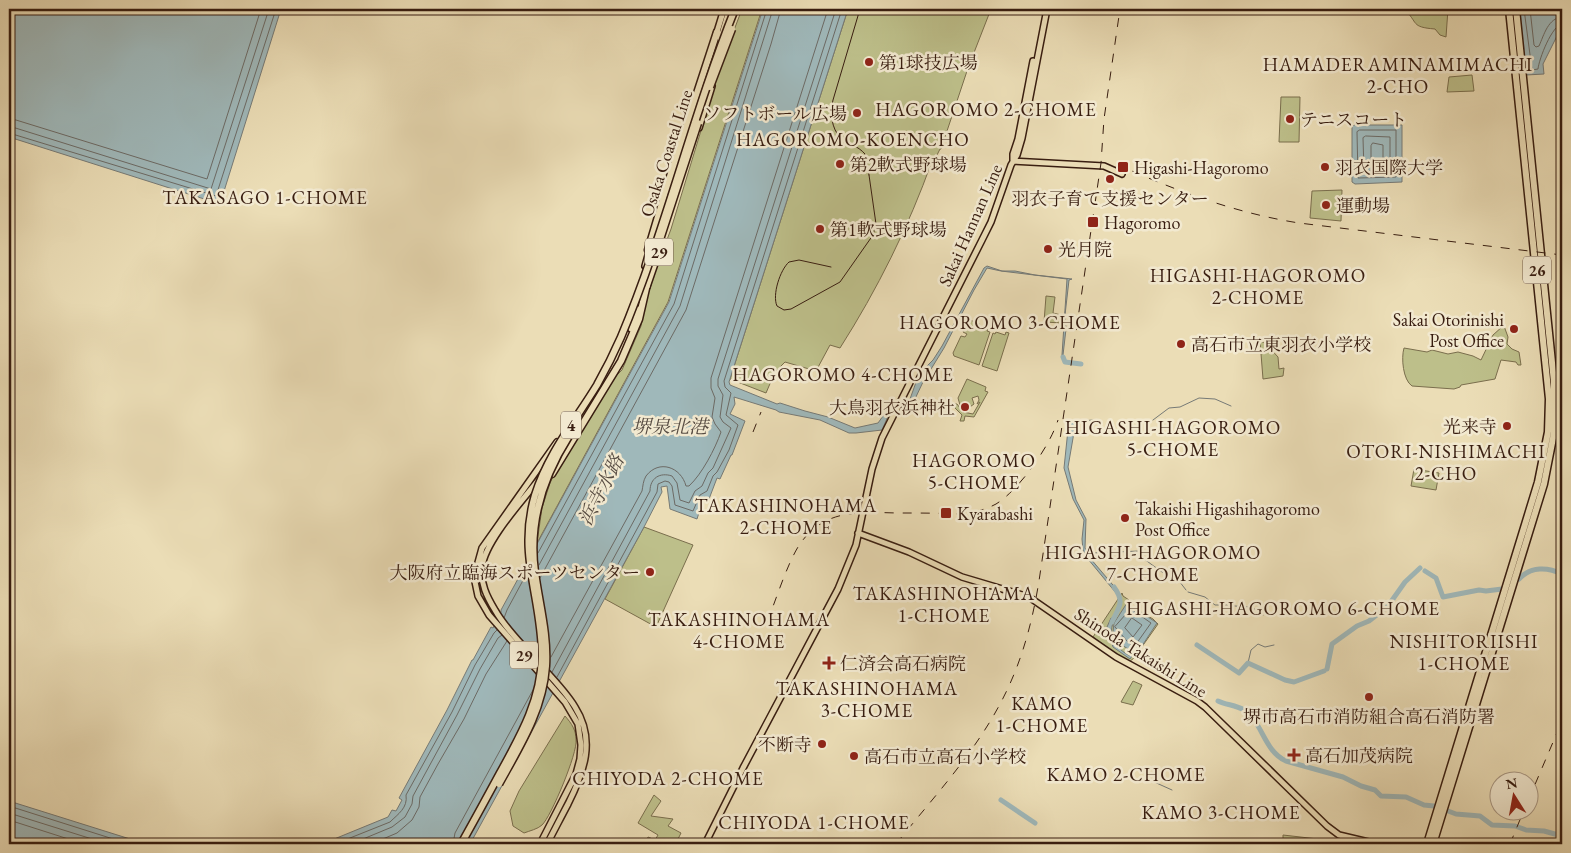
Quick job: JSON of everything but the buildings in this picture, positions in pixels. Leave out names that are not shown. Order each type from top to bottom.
[{"type":"highway","points":[[714,60],[730,9]]},
{"type":"highway","name":"4","points":[[461,844],[523,731],[533,708],[539,686],[541,643],[528,550],[528,529],[535,495],[544,471],[555,450],[608,367],[628,319],[714,60],[735,9]]},
{"type":"highway","name":"4","points":[[466,844],[527,733],[538,708],[543,687],[546,665],[546,641],[535,571],[533,544],[537,507],[549,472],[561,449],[607,375],[638,304],[666,226],[709,89],[739,9]]},
{"type":"highway","name":"26","points":[[1427,844],[1538,482],[1548,432],[1549,399],[1509,9]]},
{"type":"highway","name":"26","points":[[1433,844],[1541,492],[1554,432],[1554,382],[1516,9]]},
{"type":"highway","name":"4","points":[[628,319],[661,206],[717,32]]},
{"type":"highway","name":"4","points":[[533,544],[539,507],[551,475],[621,361],[639,319],[647,284]]},
{"type":"main road","name":"Osaka Coastal Line","points":[[547,844],[577,786],[583,769],[587,750],[586,732],[575,706],[495,622],[482,605],[474,578],[482,548],[584,405],[605,372],[617,348],[688,130],[724,9]]},
{"type":"main road","name":"Osaka Coastal Line","points":[[540,844],[576,774],[581,751],[581,737],[578,724],[554,685],[498,617],[486,594],[483,584],[482,567],[496,537],[602,391],[620,356],[647,284],[698,130],[735,9]]},
{"type":"main road","name":"Sakai Hannan Line","points":[[705,844],[745,764],[838,589],[858,533],[876,455],[898,405],[940,326],[982,240],[1013,161],[1046,9]]},
{"type":"main road","points":[[1013,161],[1104,166],[1122,174]]},
{"type":"main road","name":"Shinoda Takaishi Line","points":[[858,533],[909,552],[950,573],[1017,592],[1033,599],[1116,657],[1205,707],[1327,826],[1339,835],[1376,844]]},
{"type":"green space","points":[[742,9],[762,9],[668,302],[537,543],[542,508],[558,466],[615,377],[622,370],[641,326],[649,288],[671,229],[703,124],[711,91]]},
{"type":"green space","points":[[848,9],[991,9],[968,68],[941,149],[934,161],[932,161],[903,233],[854,326],[840,348],[830,345],[816,371],[785,362],[775,372],[766,393],[730,379]]},
{"type":"green space","points":[[1404,9],[1448,9],[1446,37],[1440,35],[1435,29],[1416,24]]},
{"type":"green space","points":[[1472,75],[1474,91],[1447,92],[1449,77]]},
{"type":"green space","name":"テニスコート","points":[[1281,97],[1300,97],[1299,142],[1279,142]]},
{"type":"green space","name":"運動場","points":[[1342,190],[1341,221],[1310,218],[1312,191]]},
{"type":"green space","points":[[1046,296],[1055,297],[1053,313],[1061,315],[1062,323],[1044,322]]},
{"type":"green space","points":[[969,320],[979,323],[979,327],[988,329],[987,331],[990,332],[979,365],[954,356],[953,353],[961,336],[965,337],[967,334],[963,332]]},
{"type":"green space","points":[[1503,326],[1508,337],[1507,344],[1519,352],[1521,365],[1518,365],[1516,362],[1501,360],[1495,379],[1461,385],[1454,389],[1412,386],[1409,383],[1403,363],[1404,348],[1427,352],[1432,350],[1448,354],[1458,352],[1481,360],[1493,335]]},
{"type":"green space","points":[[996,332],[1005,335],[1006,332],[1009,333],[997,371],[982,366],[993,333],[995,334]]},
{"type":"green space","points":[[1260,341],[1265,343],[1278,357],[1279,369],[1284,368],[1283,376],[1263,379]]},
{"type":"green space","points":[[967,379],[986,387],[985,391],[988,392],[974,417],[965,416],[964,421],[960,421],[962,415],[955,408],[955,404],[963,412],[973,414],[980,402],[977,404],[978,396],[972,398],[974,404],[967,409],[960,405],[958,398]]},
{"type":"green space","points":[[1414,469],[1439,473],[1436,490],[1411,486]]},
{"type":"green space","name":"大阪府立臨海スポーツセンター","points":[[644,527],[693,545],[656,627],[605,599]]},
{"type":"green space","points":[[1122,593],[1129,600],[1127,604],[1158,624],[1134,658],[1129,662],[1093,637]]},
{"type":"green space","points":[[1133,681],[1142,685],[1133,705],[1121,702]]},
{"type":"green space","points":[[565,716],[573,727],[576,736],[573,757],[546,820],[536,829],[524,833],[513,826],[510,811],[519,791]]},
{"type":"green space","points":[[654,795],[661,801],[651,816],[673,819],[668,826],[681,833],[677,841],[679,844],[645,844],[648,837],[655,840],[658,835],[638,823]]},
{"type":"green space","points":[[1283,835],[1335,841],[1340,838],[1358,844],[1283,844]]},
{"type":"water","points":[[9,9],[281,9],[220,204],[9,137]]},
{"type":"water","name":"堺泉北港","points":[[763,9],[848,9],[729,382],[730,385],[777,404],[780,403],[828,417],[855,428],[878,423],[888,409],[910,399],[919,374],[933,360],[942,346],[984,268],[987,266],[1002,271],[1072,279],[1069,280],[1065,315],[1066,329],[1063,355],[1065,362],[1062,355],[1067,279],[1001,271],[987,268],[914,401],[907,407],[889,414],[882,430],[849,433],[820,420],[779,412],[734,397],[735,404],[730,414],[745,421],[732,455],[720,479],[717,478],[709,499],[704,497],[697,519],[670,509],[667,486],[661,487],[662,492],[644,527],[470,844],[322,844],[388,817],[392,810],[396,811],[402,800],[399,798],[472,660],[491,627],[493,628],[501,610],[669,302]]},
{"type":"water","points":[[1519,9],[1562,9],[1562,26],[1543,64],[1544,74],[1526,75]]},
{"type":"water","points":[[1354,125],[1402,125],[1402,182],[1355,184],[1352,182],[1352,127]]},
{"type":"water","points":[[1069,420],[1076,421],[1068,467],[1076,500],[1086,519],[1085,548],[1090,558],[1118,591],[1116,593],[1088,559],[1083,550],[1084,520],[1073,499],[1064,468]]},
{"type":"water","points":[[1127,603],[1157,623],[1134,658],[1132,656],[1130,659],[1113,647],[1107,627],[1111,618],[1115,619],[1112,625],[1114,640],[1120,649],[1130,656],[1126,652],[1128,649],[1119,643],[1121,640],[1113,632],[1114,623]]},
{"type":"water","points":[[9,801],[146,844],[9,844]]},
{"type":"waterway","points":[[1063,357],[1065,362],[1081,364]]},
{"type":"waterway","points":[[1153,420],[1169,408],[1180,407],[1199,398],[1215,399],[1231,406]]},
{"type":"waterway","points":[[1082,421],[1093,420]]},
{"type":"waterway","points":[[1093,553],[1139,551],[1143,555]]},
{"type":"waterway","points":[[1144,559],[1162,572],[1170,575]]},
{"type":"waterway","points":[[1327,669],[1332,644],[1357,626],[1369,621],[1388,606],[1405,582],[1420,568]]},
{"type":"waterway","points":[[1519,579],[1529,572],[1540,569],[1562,574]]},
{"type":"waterway","points":[[1425,571],[1436,578],[1443,597],[1479,590],[1502,589]]},
{"type":"waterway","points":[[1173,576],[1176,577],[1186,590]]},
{"type":"waterway","points":[[1112,622],[1120,604],[1114,587]]},
{"type":"waterway","points":[[1188,592],[1205,597],[1215,605],[1232,605]]},
{"type":"waterway","points":[[1235,606],[1250,607]]},
{"type":"waterway","points":[[1253,608],[1263,615]]},
{"type":"waterway","points":[[1248,663],[1251,650],[1258,644],[1265,647],[1274,645]]},
{"type":"waterway","points":[[1197,645],[1239,673],[1248,663],[1285,680],[1294,682],[1324,671]]},
{"type":"waterway","points":[[1218,701],[1244,710],[1255,722],[1273,751],[1286,761],[1343,777],[1361,786],[1375,790],[1381,796],[1406,797],[1424,805],[1434,806]]},
{"type":"waterway","points":[[1152,781],[1172,790]]},
{"type":"waterway","points":[[1001,800],[1035,823]]},
{"type":"waterway","points":[[1448,811],[1456,814],[1480,816],[1492,825],[1515,826],[1526,830],[1544,831],[1562,836]]},
{"type":"tram line","points":[[860,9],[833,100],[832,115],[833,125],[841,138],[865,154],[869,175]]},
{"type":"tram line","points":[[831,267],[799,260],[789,262],[778,283],[777,306],[784,310],[791,309],[840,282],[873,235],[876,224],[869,175]]},
{"type":"railway","points":[[896,844],[951,776],[989,723],[1014,674],[1029,629],[1039,581],[1101,163],[1104,119],[1120,9]]},
{"type":"railway","points":[[1116,164],[1205,200],[1275,219],[1562,255]]},
{"type":"railway","points":[[753,432],[761,412]]},
{"type":"railway","points":[[767,622],[785,574],[798,547],[818,526],[829,519],[854,513],[959,514],[978,511],[992,506],[1014,489],[1033,467],[1048,442],[1058,420]]},
{"type":"railway","points":[[1538,777],[1562,721]]},
{"type":"railway","points":[[1510,844],[1520,820]]},
{"type":"place","name":"第1球技広場","points":[[869,62]]},
{"type":"place","name":"ソフトボール広場","points":[[857,113]]},
{"type":"place","name":"テニスコート","points":[[1290,119]]},
{"type":"place","name":"第2軟式野球場","points":[[840,164]]},
{"type":"place","name":"Higashi-Hagoromo","points":[[1123,167]]},
{"type":"place","name":"羽衣国際大学","points":[[1325,167]]},
{"type":"place","name":"羽衣子育て支援センター","points":[[1110,179]]},
{"type":"place","name":"運動場","points":[[1326,205]]},
{"type":"place","name":"Hagoromo","points":[[1093,222]]},
{"type":"place","name":"第1軟式野球場","points":[[820,229]]},
{"type":"place","name":"光月院","points":[[1048,249]]},
{"type":"place","name":"Sakai Otorinishi Post Office","points":[[1514,329]]},
{"type":"place","name":"高石市立東羽衣小学校","points":[[1181,344]]},
{"type":"place","name":"大鳥羽衣浜神社","points":[[965,407]]},
{"type":"place","name":"光来寺","points":[[1507,426]]},
{"type":"place","name":"Kyarabashi","points":[[946,513]]},
{"type":"place","name":"Takaishi Higashihagoromo Post Office","points":[[1125,518]]},
{"type":"place","name":"大阪府立臨海スポーツセンター","points":[[650,572]]},
{"type":"place","name":"仁済会高石病院","points":[[829,663]]},
{"type":"place","name":"堺市高石市消防組合高石消防署","points":[[1369,697]]},
{"type":"place","name":"不断寺","points":[[822,744]]},
{"type":"place","name":"高石加茂病院","points":[[1294,755]]},
{"type":"place","name":"高石市立高石小学校","points":[[854,756]]},
{"type":"district","name":"HAMADERAMINAMIMACHI 2-CHO","points":[[1398,75]]},
{"type":"district","name":"HAGOROMO 2-CHOME","points":[[986,109]]},
{"type":"district","name":"HAGOROMO-KOENCHO","points":[[853,139]]},
{"type":"district","name":"TAKASAGO 1-CHOME","points":[[265,197]]},
{"type":"district","name":"HIGASHI-HAGOROMO 2-CHOME","points":[[1258,286]]},
{"type":"district","name":"HAGOROMO 3-CHOME","points":[[1010,322]]},
{"type":"district","name":"HAGOROMO 4-CHOME","points":[[843,374]]},
{"type":"district","name":"HIGASHI-HAGOROMO 5-CHOME","points":[[1173,438]]},
{"type":"district","name":"OTORI-NISHIMACHI 2-CHO","points":[[1446,462]]},
{"type":"district","name":"HAGOROMO 5-CHOME","points":[[974,471]]},
{"type":"district","name":"TAKASHINOHAMA 2-CHOME","points":[[786,516]]},
{"type":"district","name":"HIGASHI-HAGOROMO 7-CHOME","points":[[1153,563]]},
{"type":"district","name":"TAKASHINOHAMA 1-CHOME","points":[[944,604]]},
{"type":"district","name":"HIGASHI-HAGOROMO 6-CHOME","points":[[1283,608]]},
{"type":"district","name":"TAKASHINOHAMA 4-CHOME","points":[[739,630]]},
{"type":"district","name":"NISHITORIISHI 1-CHOME","points":[[1464,652]]},
{"type":"district","name":"TAKASHINOHAMA 3-CHOME","points":[[867,699]]},
{"type":"district","name":"KAMO 1-CHOME","points":[[1042,714]]},
{"type":"district","name":"KAMO 2-CHOME","points":[[1126,774]]},
{"type":"district","name":"CHIYODA 2-CHOME","points":[[668,778]]},
{"type":"district","name":"KAMO 3-CHOME","points":[[1221,812]]},
{"type":"district","name":"CHIYODA 1-CHOME","points":[[814,822]]},
{"type":"water label","name":"浜寺水路","points":[[601,490]]}]
